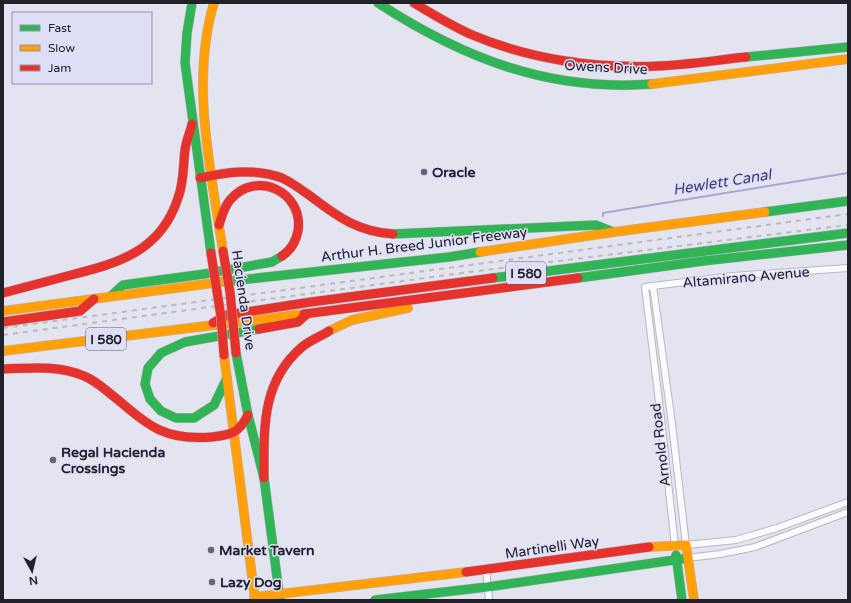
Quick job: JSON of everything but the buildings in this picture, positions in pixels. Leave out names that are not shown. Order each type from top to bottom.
[{"type":"main road","name":"Hacienda Drive","points":[[192,3],[187,29],[185,63],[192,124],[221,317],[233,433],[255,598]]},
{"type":"main road","name":"Hacienda Drive","points":[[214,3],[204,46],[203,79],[211,175],[231,305],[236,353],[248,415],[264,478],[280,597]]},
{"type":"main road","name":"Owens Drive","points":[[378,3],[432,36],[475,56],[538,76],[578,82],[616,85],[658,84],[848,59]]},
{"type":"main road","name":"Owens Drive","points":[[414,3],[461,29],[505,47],[544,58],[590,64],[616,66],[677,65],[848,47]]},
{"type":"main road","points":[[3,293],[117,263],[146,246],[160,231],[175,209],[180,196],[185,165],[186,146],[192,124]]},
{"type":"main road","points":[[200,178],[211,175],[244,172],[271,175],[282,178],[336,216],[350,224],[383,234],[596,225],[614,232]]},
{"type":"main road","points":[[111,296],[123,285],[204,274],[272,262],[282,257],[290,250],[299,230],[296,208],[289,197],[280,190],[270,186],[260,185],[250,186],[232,197],[227,204],[219,225]]},
{"type":"main road","name":"Arthur H. Breed Junior Freeway","points":[[3,311],[111,296],[448,257],[614,232],[848,201]]},
{"type":"main road","name":"I 580","points":[[208,326],[227,315],[605,263],[848,233]]},
{"type":"main road","name":"I 580","points":[[3,352],[310,312],[434,298],[703,261],[848,245]]},
{"type":"main road","name":"I 580","points":[[3,322],[80,311],[95,298]]},
{"type":"main road","points":[[264,478],[265,426],[268,405],[278,378],[297,352],[310,341],[352,320],[414,307],[434,298]]},
{"type":"main road","points":[[227,378],[212,407],[203,414],[182,420],[169,417],[160,411],[149,397],[145,380],[148,365],[162,351],[171,346],[185,342],[298,322],[310,312]]},
{"type":"main road","points":[[3,369],[54,368],[71,371],[86,376],[101,385],[118,401],[154,427],[179,437],[194,438],[224,436],[239,430],[244,424],[248,415]]},
{"type":"main road","name":"Martinelli Way","points":[[255,598],[280,597],[660,546],[686,545]]},
{"type":"main road","name":"Arnold Road","points":[[686,545],[694,600]]},
{"type":"main road","name":"Arnold Road","points":[[675,546],[682,600]]},
{"type":"main road","points":[[375,600],[488,587],[688,558]]},
{"type":"street","name":"Altamirano Avenue","points":[[645,287],[732,276],[848,268]]},
{"type":"street","name":"Arnold Road","points":[[653,286],[671,416],[686,545]]},
{"type":"street","name":"Arnold Road","points":[[645,287],[662,418],[675,546]]},
{"type":"street","name":"Martinelli Way","points":[[686,545],[736,540],[777,528],[848,502]]},
{"type":"street","points":[[688,558],[720,554],[755,547],[848,512]]},
{"type":"street","points":[[486,569],[489,600]]},
{"type":"waterway","name":"Hewlett Canal","points":[[603,216],[603,213],[848,173]]},
{"type":"railway","points":[[3,328],[848,214]]},
{"type":"railway","points":[[3,335],[462,273],[848,225]]},
{"type":"traffic: fast","points":[[192,3],[187,33],[185,63],[211,253]]},
{"type":"traffic: fast","points":[[378,3],[410,23],[442,40],[475,55],[508,67],[542,76],[578,82],[614,85],[652,84]]},
{"type":"traffic: fast","points":[[746,57],[848,47]]},
{"type":"traffic: fast","points":[[765,212],[848,201]]},
{"type":"traffic: fast","points":[[393,234],[596,225],[613,232]]},
{"type":"traffic: fast","points":[[493,278],[848,233]]},
{"type":"traffic: fast","points":[[578,278],[703,261],[848,245]]},
{"type":"traffic: fast","points":[[221,282],[449,257],[480,252]]},
{"type":"traffic: fast","points":[[111,296],[123,285],[204,274],[272,262],[282,256]]},
{"type":"traffic: fast","points":[[227,378],[214,405],[194,418],[176,418],[161,411],[150,399],[145,384],[148,368],[161,353],[185,342],[259,329]]},
{"type":"traffic: fast","points":[[236,353],[248,415],[264,478],[280,600]]},
{"type":"traffic: fast","points":[[676,555],[682,600]]},
{"type":"traffic: fast","points":[[375,600],[487,587],[688,558]]},
{"type":"traffic: slow","points":[[214,3],[207,33],[203,95],[205,127],[223,251]]},
{"type":"traffic: slow","points":[[652,84],[848,59]]},
{"type":"traffic: slow","points":[[480,252],[765,212]]},
{"type":"traffic: slow","points":[[3,311],[221,282]]},
{"type":"traffic: slow","points":[[329,331],[352,320],[408,308]]},
{"type":"traffic: slow","points":[[3,351],[304,314]]},
{"type":"traffic: slow","points":[[224,355],[255,600]]},
{"type":"traffic: slow","points":[[649,547],[686,545],[694,600]]},
{"type":"traffic: slow","points":[[254,597],[466,572]]},
{"type":"traffic: jam","points":[[414,3],[455,27],[492,43],[538,56],[586,64],[634,67],[658,66],[680,65],[746,57]]},
{"type":"traffic: jam","points":[[3,293],[106,265],[136,252],[149,242],[161,231],[178,198],[186,147],[192,124]]},
{"type":"traffic: jam","points":[[200,178],[241,172],[272,175],[290,182],[350,223],[381,233],[393,234]]},
{"type":"traffic: jam","points":[[219,225],[223,212],[228,203],[241,191],[252,186],[265,186],[276,189],[286,196],[294,205],[298,217],[298,231],[296,238],[293,245],[282,256]]},
{"type":"traffic: jam","points":[[223,251],[230,292],[236,353]]},
{"type":"traffic: jam","points":[[211,253],[221,317],[224,355]]},
{"type":"traffic: jam","points":[[213,323],[227,315],[311,302],[493,278]]},
{"type":"traffic: jam","points":[[304,314],[578,278]]},
{"type":"traffic: jam","points":[[3,322],[80,311],[94,299]]},
{"type":"traffic: jam","points":[[259,329],[298,322],[307,314]]},
{"type":"traffic: jam","points":[[264,478],[265,424],[272,391],[279,375],[302,347],[308,342],[329,331]]},
{"type":"traffic: jam","points":[[3,369],[34,368],[74,372],[97,383],[149,424],[170,434],[182,437],[212,437],[229,434],[238,429],[248,415]]},
{"type":"traffic: jam","points":[[466,572],[649,547]]},
{"type":"place","name":"Oracle","points":[[424,172]]},
{"type":"place","name":"Regal Hacienda Crossings","points":[[53,460]]},
{"type":"place","name":"Market Tavern","points":[[211,550]]},
{"type":"place","name":"Lazy Dog","points":[[212,582]]}]
